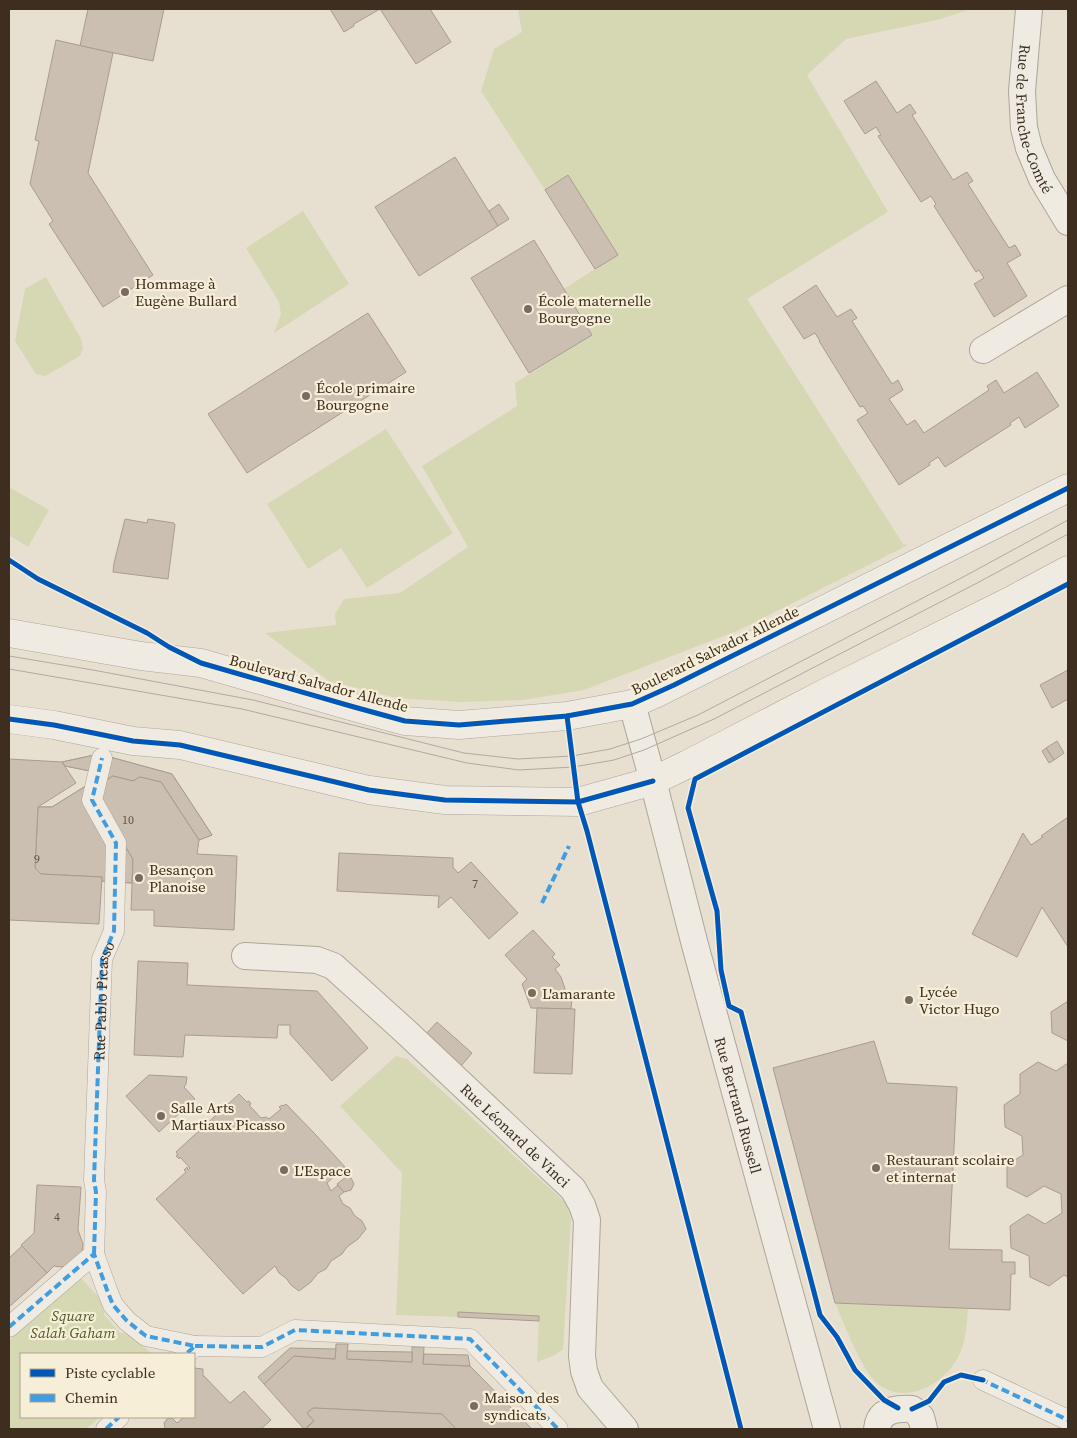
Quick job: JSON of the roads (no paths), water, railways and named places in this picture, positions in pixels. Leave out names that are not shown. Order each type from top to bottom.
[{"type":"street","name":"Rue de Franche-Comté","points":[[1029,9],[1022,91],[1024,128],[1029,148],[1042,179],[1068,222]]},
{"type":"street","points":[[983,350],[1068,299]]},
{"type":"street","name":"Boulevard Salvador Allende","points":[[9,633],[141,656],[201,663],[405,721],[459,725],[568,716],[632,704],[674,685],[1068,488]]},
{"type":"street","points":[[9,719],[54,725],[133,741],[180,745],[368,790],[445,800],[578,802],[653,781],[1068,570]]},
{"type":"street","name":"Rue Bertrand Russell","points":[[632,704],[695,945],[827,1429]]},
{"type":"street","name":"Rue Pablo Picasso","points":[[94,1254],[96,1192],[94,1180],[102,959],[114,931],[116,843],[92,800],[102,758]]},
{"type":"street","name":"Rue Léonard de Vinci","points":[[245,956],[317,960],[333,966],[404,1030],[572,1189],[582,1205],[587,1220],[582,1356],[584,1371],[590,1388],[625,1429]]},
{"type":"street","points":[[9,1327],[94,1254],[113,1305],[127,1321],[146,1336],[191,1350],[262,1347],[295,1330],[470,1339],[558,1429]]},
{"type":"street","points":[[983,1380],[1068,1420]]},
{"type":"street","points":[[877,1429],[877,1425],[885,1413],[898,1408],[912,1409],[921,1417],[924,1429]]},
{"type":"street","points":[[106,1429],[117,1418]]},
{"type":"tram line","points":[[9,656],[253,700],[464,753],[518,759],[572,756],[610,749],[641,739],[698,715],[965,576],[1068,520]]},
{"type":"tram line","points":[[9,669],[242,709],[467,763],[519,770],[573,767],[614,760],[644,750],[714,719],[1068,534]]},
{"type":"place","name":"Hommage à Eugène Bullard","points":[[125,292]]},
{"type":"place","name":"École maternelle Bourgogne","points":[[528,309]]},
{"type":"place","name":"École primaire Bourgogne","points":[[306,396]]},
{"type":"place","name":"Besançon Planoise","points":[[139,878]]},
{"type":"place","name":"L'amarante","points":[[532,993]]},
{"type":"place","name":"Lycée Victor Hugo","points":[[909,1000]]},
{"type":"place","name":"Salle Arts Martiaux Picasso","points":[[161,1116]]},
{"type":"place","name":"Restaurant scolaire et internat","points":[[876,1168]]},
{"type":"place","name":"L'Espace","points":[[284,1170]]},
{"type":"place","name":"Maison des syndicats","points":[[474,1406]]},
{"type":"park label","name":"Square Salah Gaham","points":[[73,1324]]}]
